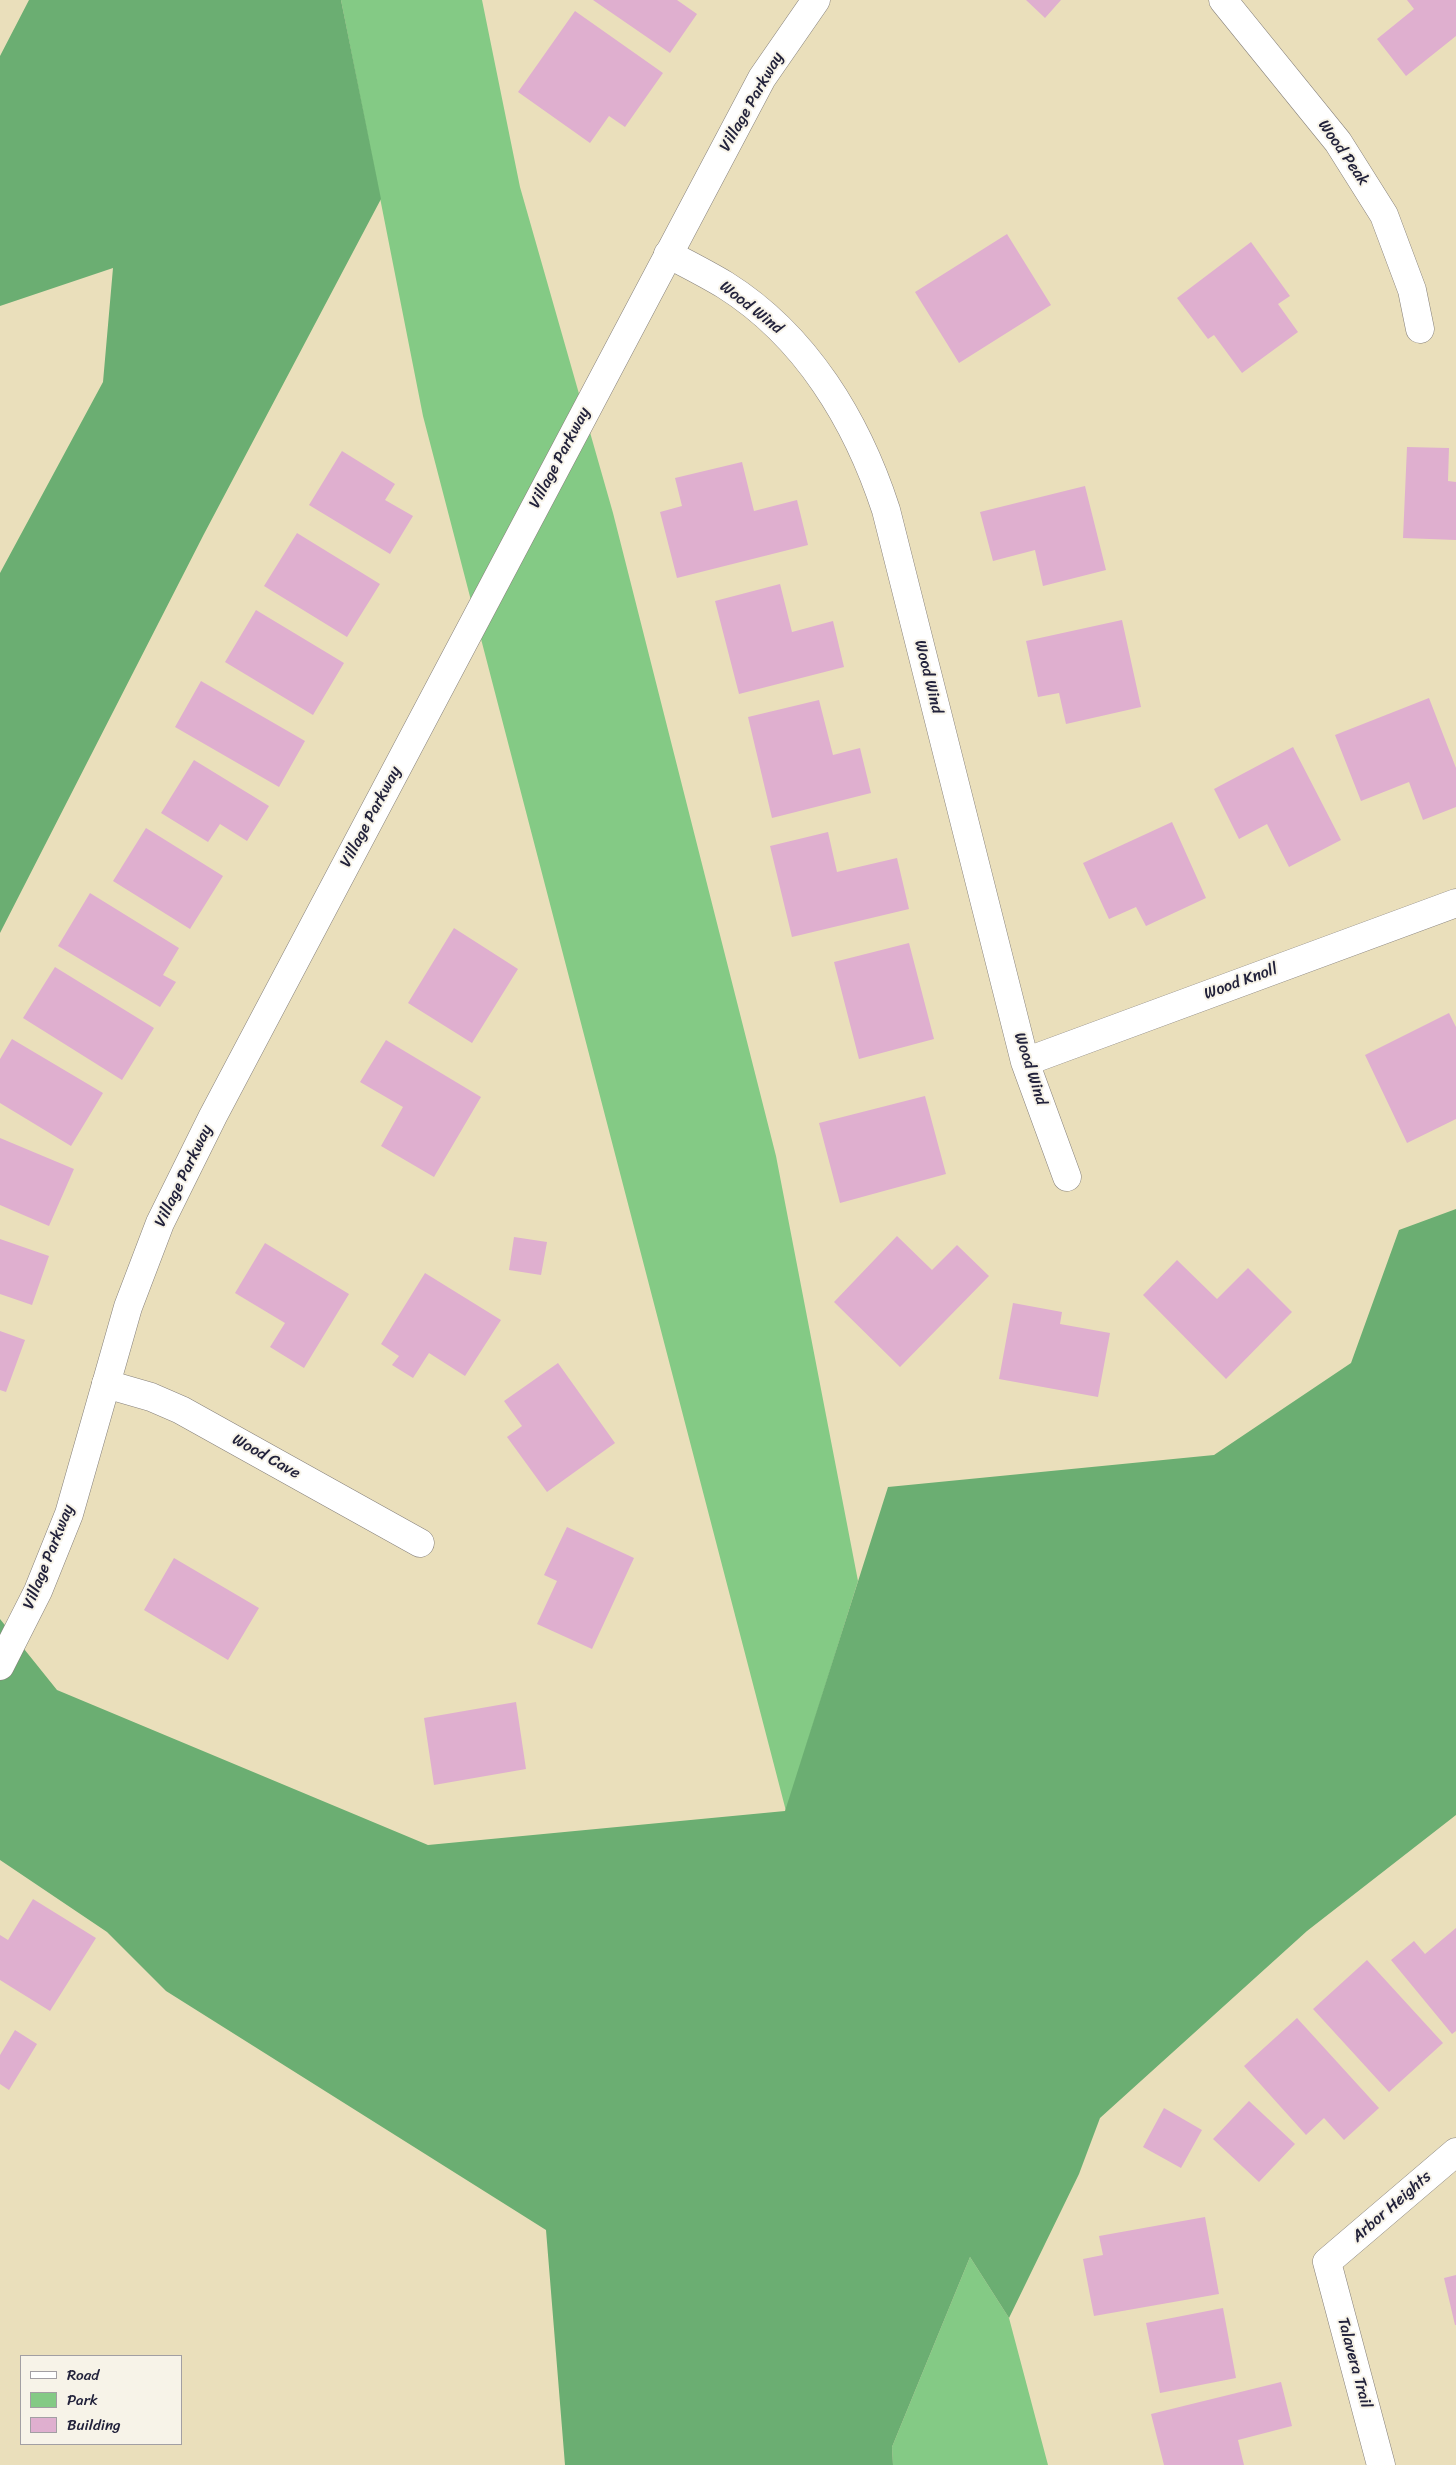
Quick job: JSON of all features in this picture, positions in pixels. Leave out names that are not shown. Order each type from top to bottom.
[{"type":"street","name":"Village Parkway","points":[[0,1666],[38,1591],[69,1514],[128,1307],[160,1223],[209,1125],[762,78],[816,0]]},
{"type":"street","name":"Wood Peak","points":[[1223,0],[1338,142],[1384,214],[1412,290],[1420,329]]},
{"type":"street","name":"Wood Wind","points":[[668,254],[725,286],[757,309],[787,337],[814,367],[837,400],[873,472],[888,520],[1025,1062],[1067,1177]]},
{"type":"street","name":"Wood Knoll","points":[[1025,1062],[1456,903]]},
{"type":"street","name":"Wood Cave","points":[[106,1384],[151,1397],[181,1410],[420,1543]]},
{"type":"street","name":"Arbor Heights","points":[[1327,2262],[1456,2152]]},
{"type":"street","name":"Talavera Trail","points":[[1327,2262],[1381,2465]]},
{"type":"green space","points":[[29,0],[341,0],[381,199],[204,534],[0,933],[0,573],[103,382],[113,268],[0,306],[0,56]]},
{"type":"green space","points":[[341,0],[482,0],[520,187],[613,513],[776,1156],[858,1581],[786,1811],[423,416]]},
{"type":"green space","points":[[1456,1209],[1456,1815],[1307,1931],[1100,2118],[1079,2174],[1009,2318],[970,2257],[892,2447],[893,2465],[565,2465],[546,2230],[166,1991],[107,1932],[0,1860],[0,1619],[57,1690],[428,1845],[785,1811],[888,1487],[1214,1455],[1351,1363],[1399,1230]]},
{"type":"green space","points":[[970,2257],[1009,2318],[1048,2465],[893,2465],[892,2447]]},
{"type":"building","points":[[593,0],[677,0],[697,14],[670,53]]},
{"type":"building","points":[[1026,0],[1061,0],[1045,18]]},
{"type":"building","points":[[1407,0],[1456,0],[1456,36],[1406,76],[1377,39],[1414,9]]},
{"type":"building","points":[[575,11],[663,73],[625,127],[609,116],[590,143],[518,92]]},
{"type":"building","points":[[1007,234],[1051,305],[959,363],[915,292]]},
{"type":"building","points":[[1251,242],[1290,296],[1278,304],[1298,332],[1242,373],[1214,335],[1208,339],[1177,298]]},
{"type":"building","points":[[1407,447],[1449,448],[1448,481],[1456,482],[1456,540],[1403,538]]},
{"type":"building","points":[[342,451],[395,484],[385,500],[413,516],[390,554],[309,505]]},
{"type":"building","points":[[742,462],[754,511],[797,500],[808,545],[677,578],[660,512],[682,506],[675,478]]},
{"type":"building","points":[[1085,486],[1106,570],[1043,586],[1035,550],[993,561],[980,512]]},
{"type":"building","points":[[297,533],[380,584],[347,637],[264,586]]},
{"type":"building","points":[[780,584],[792,632],[833,621],[844,667],[739,694],[715,601]]},
{"type":"building","points":[[256,610],[344,663],[313,715],[225,662]]},
{"type":"building","points":[[1122,620],[1141,707],[1066,724],[1059,693],[1038,697],[1026,641]]},
{"type":"building","points":[[201,681],[305,741],[279,787],[175,727]]},
{"type":"building","points":[[1429,698],[1456,768],[1456,807],[1423,820],[1409,782],[1361,801],[1335,735]]},
{"type":"building","points":[[819,700],[833,755],[860,748],[871,793],[772,818],[748,717]]},
{"type":"building","points":[[1293,747],[1341,840],[1289,867],[1267,824],[1239,839],[1214,789]]},
{"type":"building","points":[[194,760],[269,806],[247,841],[220,824],[208,842],[161,813]]},
{"type":"building","points":[[1172,822],[1206,898],[1146,926],[1136,907],[1109,919],[1083,863]]},
{"type":"building","points":[[146,828],[223,876],[190,929],[113,881]]},
{"type":"building","points":[[828,832],[837,872],[897,858],[909,909],[792,937],[770,846]]},
{"type":"building","points":[[90,893],[179,948],[163,975],[176,982],[160,1007],[58,946]]},
{"type":"building","points":[[454,928],[518,969],[472,1043],[408,1003]]},
{"type":"building","points":[[909,943],[934,1039],[859,1059],[834,962]]},
{"type":"building","points":[[55,967],[154,1028],[122,1080],[23,1018]]},
{"type":"building","points":[[1449,1013],[1456,1027],[1456,1119],[1407,1143],[1365,1055]]},
{"type":"building","points":[[12,1039],[103,1093],[71,1146],[0,1103],[0,1059]]},
{"type":"building","points":[[386,1040],[481,1097],[434,1177],[381,1146],[403,1107],[360,1082]]},
{"type":"building","points":[[925,1096],[946,1174],[840,1203],[819,1123]]},
{"type":"building","points":[[0,1138],[74,1169],[49,1226],[0,1205]]},
{"type":"building","points":[[897,1236],[932,1270],[957,1245],[989,1276],[900,1367],[834,1302]]},
{"type":"building","points":[[514,1237],[547,1242],[541,1275],[509,1270]]},
{"type":"building","points":[[0,1239],[49,1256],[32,1305],[0,1294]]},
{"type":"building","points":[[265,1243],[349,1294],[304,1368],[270,1347],[285,1323],[235,1293]]},
{"type":"building","points":[[1177,1260],[1217,1299],[1248,1268],[1292,1312],[1226,1379],[1143,1295]]},
{"type":"building","points":[[425,1273],[501,1320],[465,1376],[429,1353],[413,1378],[392,1365],[399,1356],[381,1344]]},
{"type":"building","points":[[1013,1303],[1062,1312],[1060,1324],[1110,1333],[1098,1397],[999,1379]]},
{"type":"building","points":[[0,1331],[25,1340],[6,1392],[0,1390]]},
{"type":"building","points":[[558,1363],[615,1443],[547,1492],[507,1437],[522,1426],[504,1401]]},
{"type":"building","points":[[567,1527],[634,1558],[592,1649],[537,1624],[557,1581],[544,1575]]},
{"type":"building","points":[[174,1558],[259,1608],[228,1660],[144,1610]]},
{"type":"building","points":[[516,1702],[526,1769],[434,1785],[424,1718]]},
{"type":"building","points":[[33,1899],[96,1938],[50,2011],[0,1980],[0,1935],[8,1940]]},
{"type":"building","points":[[1456,1928],[1456,2031],[1452,2034],[1391,1960],[1414,1941],[1425,1954]]},
{"type":"building","points":[[1367,1960],[1443,2043],[1389,2092],[1313,2009]]},
{"type":"building","points":[[1297,2018],[1379,2108],[1344,2140],[1324,2118],[1306,2135],[1244,2066]]},
{"type":"building","points":[[15,2030],[37,2044],[9,2090],[0,2084],[0,2055]]},
{"type":"building","points":[[1249,2101],[1295,2144],[1259,2182],[1213,2139]]},
{"type":"building","points":[[1164,2108],[1202,2130],[1181,2168],[1143,2147]]},
{"type":"building","points":[[1205,2217],[1219,2294],[1094,2316],[1083,2259],[1103,2255],[1099,2236]]},
{"type":"building","points":[[1456,2275],[1456,2325],[1455,2325],[1444,2278]]},
{"type":"building","points":[[1223,2308],[1236,2378],[1160,2393],[1146,2323]]},
{"type":"building","points":[[1281,2382],[1292,2426],[1238,2440],[1244,2465],[1164,2465],[1151,2414]]}]
